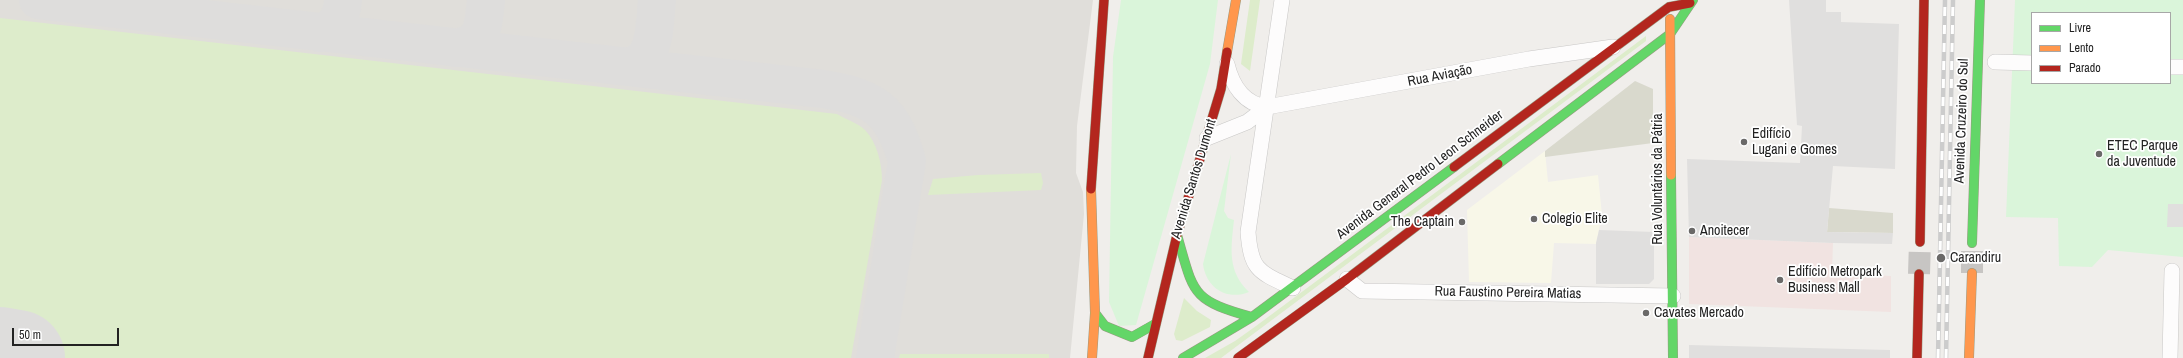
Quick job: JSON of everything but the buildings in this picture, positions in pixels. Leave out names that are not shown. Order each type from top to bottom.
[{"type":"main road","points":[[1092,358],[1095,313],[1091,179],[1104,0]]},
{"type":"main road","name":"Avenida Santos Dumont","points":[[1148,358],[1177,235],[1207,138],[1226,63],[1236,0]]},
{"type":"main road","points":[[1920,242],[1924,0]]},
{"type":"main road","name":"Avenida Cruzeiro do Sul","points":[[1972,243],[1980,0]]},
{"type":"main road","points":[[1669,3],[1692,1]]},
{"type":"main road","points":[[1238,358],[1347,279],[1670,34],[1692,1]]},
{"type":"main road","name":"Rua Voluntários da Pátria","points":[[1669,3],[1673,358]]},
{"type":"main road","name":"Avenida General Pedro Leon Schneider","points":[[1183,358],[1252,317],[1293,288],[1613,47],[1669,3]]},
{"type":"main road","points":[[1177,235],[1190,276],[1198,292],[1207,302],[1252,317]]},
{"type":"main road","points":[[1969,358],[1972,273]]},
{"type":"main road","points":[[1917,358],[1919,274]]},
{"type":"main road","points":[[1095,313],[1096,318],[1105,327],[1132,337],[1155,324]]},
{"type":"street","points":[[1282,0],[1248,232],[1249,252],[1254,266],[1267,276],[1293,288]]},
{"type":"street","name":"Rua Aviação","points":[[1207,138],[1247,122],[1267,107],[1529,59],[1613,47]]},
{"type":"street","points":[[1995,62],[2031,63]]},
{"type":"street","points":[[1226,63],[1230,76],[1242,96],[1257,106],[1267,107]]},
{"type":"street","points":[[2171,67],[2183,67]]},
{"type":"street","points":[[2170,358],[2172,271]]},
{"type":"street","name":"Rua Faustino Pereira Matias","points":[[1347,279],[1362,291],[1673,296]]},
{"type":"shaded area","points":[[0,0],[1093,0],[1077,126],[1076,173],[1083,192],[1084,214],[1070,358],[0,358]]},
{"type":"shaded area","points":[[1789,0],[1826,0],[1826,12],[1841,12],[1841,22],[1899,24],[1895,169],[1833,166],[1827,232],[1893,233],[1892,244],[1689,237],[1687,159],[1800,163],[1802,126],[1797,125]]},
{"type":"shaded area","points":[[1635,81],[1653,89],[1653,143],[1545,157],[1545,151]]},
{"type":"shaded area","name":"Colegio Elite","points":[[1545,151],[1548,182],[1598,175],[1602,215],[1596,244],[1554,243],[1551,283],[1469,282],[1467,210]]},
{"type":"shaded area","points":[[2168,204],[2183,204],[2183,227],[2167,227]]},
{"type":"shaded area","points":[[1829,208],[1893,213],[1893,233],[1827,232]]},
{"type":"shaded area","points":[[1599,230],[1654,232],[1654,279],[1649,284],[1596,284],[1596,243]]},
{"type":"shaded area","points":[[1689,237],[1833,243],[1832,273],[1891,276],[1891,312],[1689,304]]},
{"type":"shaded area","points":[[1689,345],[1890,350],[1890,358],[1689,358]]},
{"type":"green space","points":[[1121,0],[1218,0],[1210,64],[1136,325],[1119,326],[1109,302],[1113,57]]},
{"type":"green space","points":[[1250,0],[1260,0],[1250,71],[1241,64]]},
{"type":"green space","name":"ETEC Parque da Juventude","points":[[2015,0],[2183,0],[2183,257],[2108,250],[2092,267],[2059,266],[2058,218],[2006,217]]},
{"type":"green space","points":[[0,18],[837,114],[859,125],[869,135],[876,147],[882,174],[851,358],[17,358],[0,355]]},
{"type":"green space","points":[[1646,36],[1646,41],[1221,358],[1205,358],[1235,341],[1256,326]]},
{"type":"green space","points":[[1231,154],[1224,211],[1228,218],[1234,220],[1232,259],[1234,267],[1237,276],[1249,292],[1233,295],[1213,286],[1208,280],[1203,264]]},
{"type":"green space","points":[[1041,173],[1043,183],[1041,190],[928,195],[933,179],[978,175]]},
{"type":"green space","points":[[1184,298],[1197,311],[1211,320],[1210,327],[1182,341],[1176,340],[1174,334]]},
{"type":"green space","points":[[900,354],[1049,354],[1049,358],[899,358]]},
{"type":"taxiway","points":[[38,0],[823,89],[856,96],[879,109],[888,118],[895,129],[907,161],[875,358]]},
{"type":"taxiway","points":[[320,33],[326,31],[337,21],[340,16],[343,0]]},
{"type":"taxiway","points":[[456,48],[472,41],[481,31],[486,0]]},
{"type":"taxiway","points":[[621,66],[633,65],[641,61],[647,53],[654,33],[657,0]]},
{"type":"runway","points":[[0,355],[17,358]]},
{"type":"tunnel","points":[[1919,274],[1920,242]]},
{"type":"tunnel","points":[[1972,243],[1972,273]]},
{"type":"railway","points":[[1938,358],[1945,0]]},
{"type":"railway","points":[[1946,358],[1953,0]]},
{"type":"traffic: fast","points":[[1498,164],[1670,34],[1693,0]]},
{"type":"traffic: fast","points":[[1972,243],[1980,0]]},
{"type":"traffic: fast","points":[[1183,358],[1252,317],[1454,167]]},
{"type":"traffic: fast","points":[[1671,175],[1673,358]]},
{"type":"traffic: fast","points":[[1177,235],[1187,270],[1198,291],[1206,299],[1217,305],[1252,317]]},
{"type":"traffic: fast","points":[[1095,313],[1105,326],[1132,337],[1155,324]]},
{"type":"traffic: slow","points":[[1227,52],[1236,0]]},
{"type":"traffic: slow","points":[[1670,19],[1671,175]]},
{"type":"traffic: slow","points":[[1091,189],[1095,313],[1092,358]]},
{"type":"traffic: slow","points":[[1969,358],[1972,273]]},
{"type":"traffic: jam","points":[[1091,189],[1104,0]]},
{"type":"traffic: jam","points":[[1920,242],[1924,0]]},
{"type":"traffic: jam","points":[[1454,167],[1669,7],[1690,3]]},
{"type":"traffic: jam","points":[[1148,358],[1177,235],[1221,89],[1227,52]]},
{"type":"traffic: jam","points":[[1238,358],[1347,279],[1498,164]]},
{"type":"traffic: jam","points":[[1917,358],[1919,274]]},
{"type":"place","name":"Edifício Lugani e Gomes","points":[[1744,142]]},
{"type":"place","name":"ETEC Parque da Juventude","points":[[2099,154]]},
{"type":"place","name":"Colegio Elite","points":[[1534,219]]},
{"type":"place","name":"The Captain","points":[[1462,222]]},
{"type":"place","name":"Anoitecer","points":[[1692,231]]},
{"type":"place","name":"Carandiru","points":[[1941,258]]},
{"type":"place","name":"Edifício Metropark Business Mall","points":[[1780,280]]},
{"type":"place","name":"Cavates Mercado","points":[[1646,313]]}]
